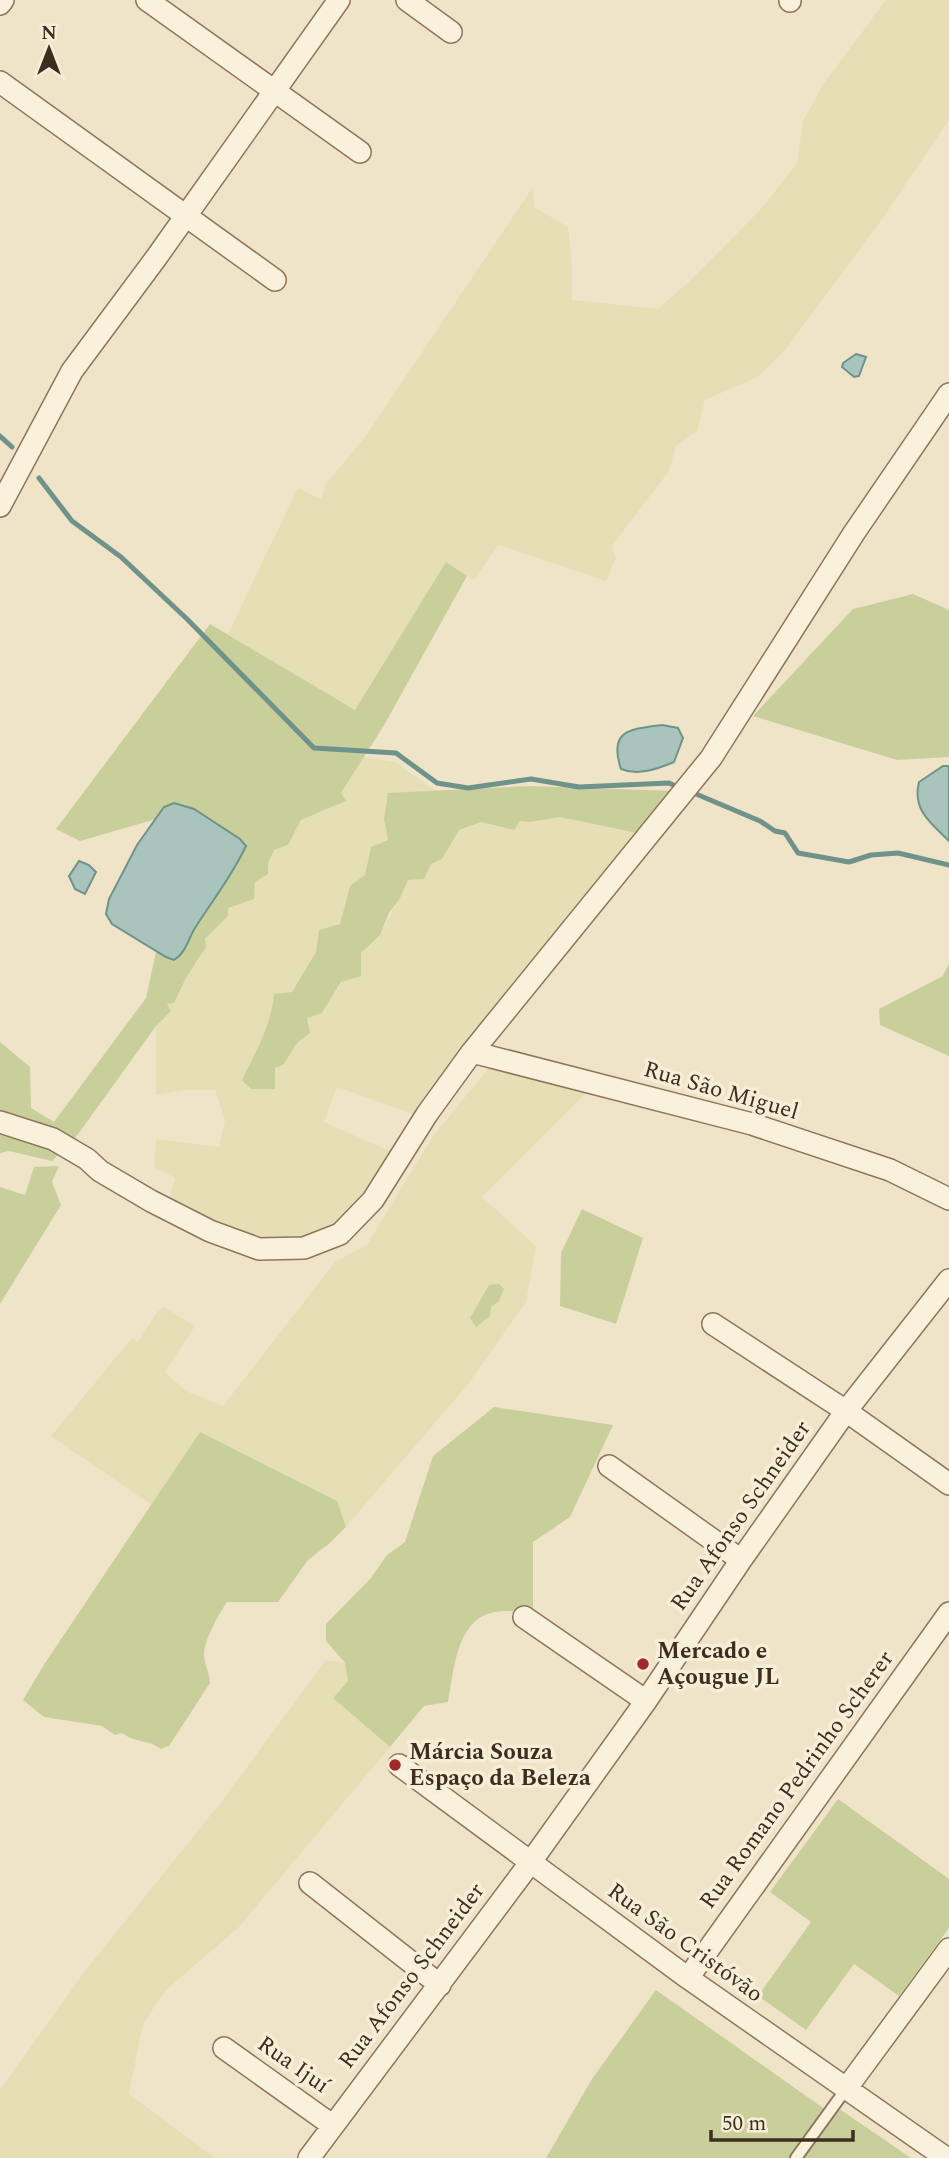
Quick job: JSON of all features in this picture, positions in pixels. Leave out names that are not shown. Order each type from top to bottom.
[{"type":"street","points":[[0,4],[3,0]]},
{"type":"street","points":[[147,0],[360,152]]},
{"type":"street","points":[[0,506],[72,372],[339,0]]},
{"type":"street","points":[[407,0],[452,32]]},
{"type":"street","points":[[0,82],[275,280]]},
{"type":"street","points":[[0,1122],[53,1139],[86,1158],[100,1171],[120,1183],[210,1231],[259,1249],[304,1248],[340,1234],[373,1199],[427,1114],[472,1052],[711,758],[854,533],[949,394]]},
{"type":"street","name":"Rua São Miguel","points":[[472,1052],[752,1124],[890,1170],[949,1199]]},
{"type":"street","name":"Rua Afonso Schneider","points":[[309,2158],[530,1863],[646,1701],[845,1411],[949,1280]]},
{"type":"street","points":[[713,1324],[949,1484]]},
{"type":"street","points":[[610,1466],[741,1560]]},
{"type":"street","name":"Rua Romano Pedrinho Scherer","points":[[688,1978],[949,1613]]},
{"type":"street","points":[[524,1617],[646,1701]]},
{"type":"street","name":"Rua São Cristóvão","points":[[399,1765],[688,1978],[946,2158]]},
{"type":"street","points":[[310,1883],[440,1985]]},
{"type":"street","points":[[845,2090],[949,1949]]},
{"type":"street","name":"Rua Ijuí","points":[[224,2048],[332,2125]]},
{"type":"lane","points":[[796,2158],[845,2090]]},
{"type":"shaded area","points":[[886,0],[949,0],[949,120],[885,215],[785,350],[757,377],[705,400],[697,431],[676,446],[669,471],[612,546],[616,558],[606,581],[498,545],[474,580],[446,563],[355,710],[228,634],[298,488],[321,499],[326,484],[365,437],[533,187],[534,207],[568,227],[572,300],[658,309],[691,280],[761,209],[797,163],[803,121],[824,83]]},
{"type":"shaded area","points":[[364,757],[395,762],[436,791],[388,794],[384,819],[388,841],[371,847],[365,876],[350,887],[340,924],[319,930],[316,952],[292,992],[274,995],[272,1016],[265,1036],[242,1080],[284,1064],[297,1043],[310,1033],[306,1018],[322,1013],[361,953],[380,935],[408,880],[424,879],[431,864],[459,830],[481,822],[514,830],[520,821],[560,817],[637,833],[422,1117],[337,1087],[324,1122],[408,1159],[315,1245],[262,1245],[166,1210],[175,1178],[154,1167],[156,1139],[219,1147],[225,1120],[215,1090],[184,1090],[156,1095],[156,1026],[171,1011],[167,1004],[174,1003],[199,959],[205,939],[228,916],[228,907],[255,881],[274,850],[288,845],[301,820],[345,802],[341,793]]},
{"type":"shaded area","points":[[489,1068],[588,1091],[482,1197],[536,1246],[526,1302],[469,1383],[346,1527],[337,1501],[201,1433],[152,1505],[51,1436],[132,1338],[138,1342],[157,1312],[164,1307],[195,1326],[165,1372],[186,1391],[223,1406],[335,1262],[367,1245],[433,1136]]},
{"type":"shaded area","points":[[326,1660],[346,1663],[348,1681],[333,1698],[390,1747],[238,1928],[165,1991],[143,2024],[129,2094],[215,2158],[0,2158],[0,2090],[85,1971],[222,1801]]},
{"type":"green space","points":[[446,562],[467,576],[383,727],[341,793],[346,801],[301,820],[288,845],[274,850],[268,863],[268,874],[255,882],[254,899],[228,908],[228,916],[205,939],[206,947],[174,1003],[167,1004],[171,1011],[156,1026],[76,1137],[52,1161],[9,1151],[0,1153],[0,1042],[30,1067],[31,1108],[54,1122],[146,998],[156,952],[166,957],[180,956],[238,864],[240,839],[194,809],[174,803],[164,807],[156,819],[80,841],[56,829],[210,624],[355,710]]},
{"type":"green space","points":[[913,594],[949,610],[949,757],[897,760],[753,716],[853,609]]},
{"type":"green space","points":[[530,786],[675,791],[637,833],[560,817],[520,821],[514,830],[481,822],[459,830],[442,859],[431,864],[424,879],[408,880],[380,935],[361,953],[361,976],[341,982],[322,1013],[307,1018],[310,1033],[297,1043],[284,1064],[275,1068],[275,1089],[251,1089],[242,1080],[266,1028],[274,994],[292,992],[316,952],[319,930],[340,924],[350,886],[365,875],[371,847],[388,840],[384,819],[388,793]]},
{"type":"green space","points":[[949,963],[949,1056],[880,1025],[879,1009],[943,976]]},
{"type":"green space","points":[[59,1166],[52,1182],[61,1205],[0,1304],[0,1187],[25,1195],[34,1167]]},
{"type":"green space","points":[[582,1209],[643,1238],[616,1324],[560,1306],[561,1253]]},
{"type":"green space","points":[[499,1284],[504,1289],[499,1301],[491,1307],[490,1316],[476,1327],[470,1318],[489,1285]]},
{"type":"green space","points":[[494,1407],[613,1425],[570,1517],[533,1542],[533,1612],[495,1612],[482,1616],[472,1624],[459,1648],[448,1702],[424,1706],[390,1747],[333,1698],[348,1681],[345,1663],[326,1641],[326,1624],[370,1579],[387,1555],[405,1542],[433,1456]]},
{"type":"green space","points":[[200,1432],[337,1501],[346,1527],[308,1560],[278,1602],[227,1602],[206,1642],[204,1658],[210,1683],[169,1746],[161,1749],[122,1733],[115,1735],[102,1726],[44,1717],[23,1700]]},
{"type":"green space","points":[[838,1799],[949,1879],[949,1928],[899,1996],[854,1964],[806,2030],[758,1996],[811,1922],[770,1892]]},
{"type":"green space","points":[[656,1990],[826,2110],[789,2158],[546,2158],[592,2079]]},
{"type":"green space","points":[[838,2108],[911,2158],[802,2158]]},
{"type":"water","points":[[856,354],[866,357],[859,376],[854,377],[842,367],[843,363]]},
{"type":"water","points":[[662,725],[678,728],[683,738],[674,762],[641,772],[621,769],[617,746],[620,739],[632,730]]},
{"type":"water","points":[[943,766],[949,766],[949,841],[925,815],[918,800],[919,782]]},
{"type":"water","points":[[174,803],[194,809],[240,839],[246,846],[184,950],[174,960],[112,924],[106,914],[109,899],[137,845],[164,807]]},
{"type":"water","points":[[79,861],[96,872],[85,894],[75,889],[69,876]]},
{"type":"waterway","points":[[0,436],[12,447]]},
{"type":"waterway","points":[[39,478],[72,521],[121,557],[187,619],[314,748],[396,753],[437,783],[468,788],[531,779],[579,787],[669,783],[680,788]]},
{"type":"waterway","points":[[689,791],[760,821],[775,831],[785,833],[798,853],[849,862],[871,855],[898,853],[949,865]]},
{"type":"place","name":"Mercado e Açougue JL","points":[[643,1664]]},
{"type":"place","name":"Márcia Souza Espaço da Beleza","points":[[395,1765]]}]
